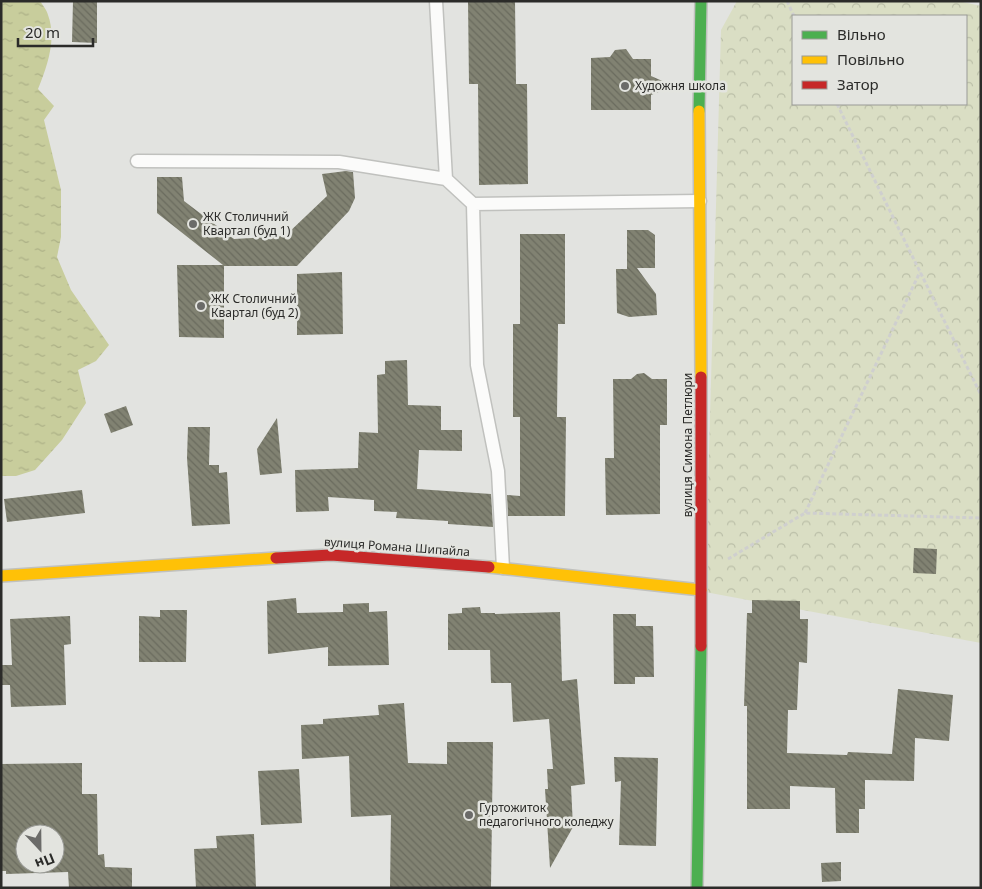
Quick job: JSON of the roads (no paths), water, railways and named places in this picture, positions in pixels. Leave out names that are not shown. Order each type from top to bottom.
[{"type":"street","name":"вулиця Симона Петлюри","points":[[697,888],[702,574],[698,137],[701,1]]},
{"type":"street","name":"вулиця Романа Шипайла","points":[[1,576],[331,555],[503,568],[701,590]]},
{"type":"lane","points":[[436,1],[446,179]]},
{"type":"lane","points":[[137,161],[339,162],[446,179],[473,204],[700,201]]},
{"type":"lane","points":[[473,204],[477,365],[498,471],[503,568]]},
{"type":"water","points":[[1,1],[40,1],[46,10],[51,24],[50,53],[38,89],[54,106],[44,120],[61,190],[61,237],[57,257],[71,290],[109,345],[96,361],[78,370],[86,403],[62,440],[35,470],[16,476],[1,476]]},
{"type":"place","name":"Художня школа","points":[[625,86]]},
{"type":"place","name":"ЖК Столичний Квартал (буд 1)","points":[[193,224]]},
{"type":"place","name":"ЖК Столичний Квартал (буд 2)","points":[[201,306]]},
{"type":"place","name":"Гуртожиток педагогічного коледжу","points":[[469,815]]}]
